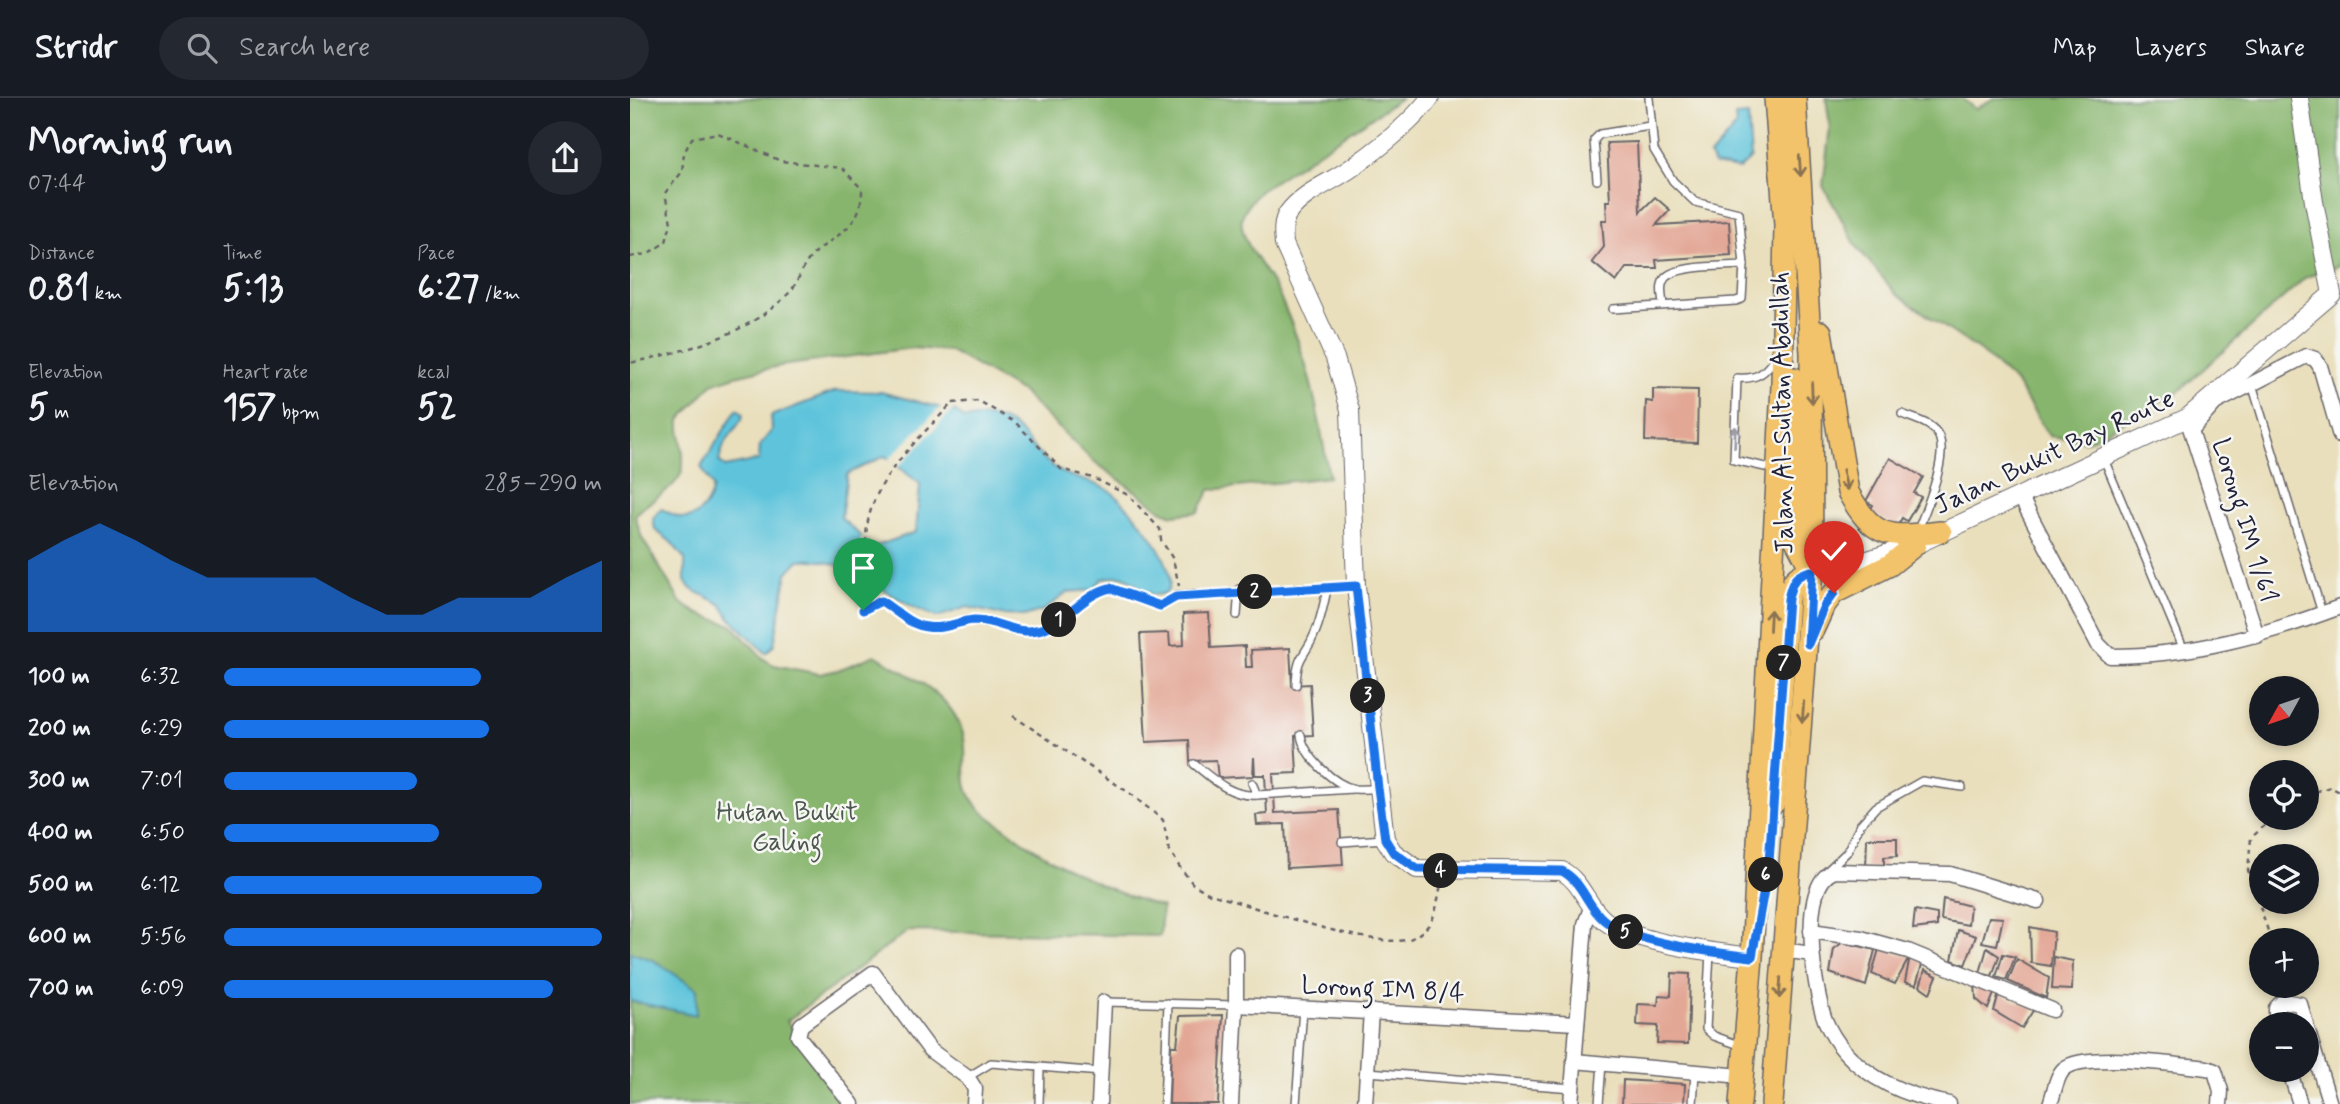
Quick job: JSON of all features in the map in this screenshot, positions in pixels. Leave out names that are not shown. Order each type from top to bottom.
[{"type":"main road","name":"Jalan Al-Sultan Abdullah","points":[[1775,98],[1794,222]]},
{"type":"main road","name":"Jalan Al-Sultan Abdullah","points":[[1740,1104],[1752,957],[1782,346],[1794,222],[1795,98]]},
{"type":"main road","points":[[1794,222],[1847,492],[1868,524],[1885,533],[1916,540]]},
{"type":"main road","points":[[1752,957],[1772,824],[1788,599],[1792,580],[1799,574],[1812,571],[1793,535],[1796,412],[1794,222]]},
{"type":"main road","points":[[1808,644],[1824,606],[1834,593],[1890,565],[1916,540],[1941,532]]},
{"type":"main road","name":"Jalan Al-Sultan Abdullah","points":[[1772,1104],[1812,571]]},
{"type":"street","points":[[1430,98],[1418,114],[1353,167],[1310,193],[1286,214],[1283,229],[1284,244],[1335,358],[1350,410],[1356,586],[1385,839],[1393,852],[1417,869],[1562,871],[1575,878],[1591,908],[1607,923],[1627,932],[1710,952],[1752,957]]},
{"type":"street","name":"Jalan Bukit Bay Route","points":[[1941,532],[2104,459],[2190,424],[2336,293],[2314,202],[2299,98]]},
{"type":"street","points":[[2190,424],[2215,403],[2297,359],[2315,359],[2340,436]]},
{"type":"street","name":"Lorong IM 1/61","points":[[2190,424],[2257,636]]},
{"type":"street","points":[[2020,496],[2098,644],[2110,656],[2184,651],[2257,636],[2340,607]]},
{"type":"street","points":[[1812,571],[1858,563],[1916,540]]},
{"type":"street","points":[[1949,1104],[1907,1093],[1868,1072],[1846,1053],[1825,1020],[1812,954],[1811,931],[1818,884],[1825,873],[1862,870],[1950,874],[2038,901]]},
{"type":"street","points":[[1572,1104],[1585,924],[1591,908]]},
{"type":"street","points":[[1811,931],[1861,938],[1898,948],[2052,1010]]},
{"type":"street","points":[[1782,950],[1812,954]]},
{"type":"street","points":[[1231,1104],[1236,954]]},
{"type":"street","points":[[852,1104],[798,1036],[801,1025],[873,973],[930,1050],[968,1078],[975,1089],[974,1104]]},
{"type":"street","points":[[2276,1012],[2283,1001],[2300,1004],[2302,1012]]},
{"type":"street","points":[[1099,1104],[1104,1002]]},
{"type":"street","name":"Lorong IM 8/4","points":[[1236,1004],[1577,1023]]},
{"type":"street","points":[[1365,1104],[1371,1011]]},
{"type":"street","points":[[2050,1104],[2061,1071],[2077,1060],[2207,1068],[2215,1071],[2221,1091],[2220,1104]]},
{"type":"street","points":[[1574,1061],[1742,1076]]},
{"type":"street","points":[[2319,1067],[2330,1104]]},
{"type":"street","points":[[2293,1082],[2300,1104]]},
{"type":"lane","points":[[1613,309],[1742,299],[1744,265],[1739,213],[1696,202],[1673,181],[1654,150],[1649,98]]},
{"type":"lane","points":[[1597,180],[1594,139],[1600,134],[1650,126]]},
{"type":"lane","points":[[1663,304],[1661,286],[1665,278],[1676,272],[1744,265]]},
{"type":"lane","points":[[1778,470],[1734,460],[1737,378],[1752,379],[1760,375],[1782,346]]},
{"type":"lane","points":[[2252,384],[2322,614]]},
{"type":"lane","points":[[1902,414],[1927,424],[1940,440],[1940,462],[1916,540]]},
{"type":"lane","points":[[2104,459],[2184,651]]},
{"type":"lane","points":[[1176,597],[1239,590],[1356,586]]},
{"type":"lane","points":[[1296,685],[1296,666],[1302,651],[1315,635],[1327,589]]},
{"type":"lane","points":[[1237,615],[1239,590]]},
{"type":"lane","points":[[1301,736],[1307,753],[1353,789]]},
{"type":"lane","points":[[1194,765],[1222,787],[1245,796],[1378,788]]},
{"type":"lane","points":[[1825,873],[1847,852],[1860,825],[1876,807],[1922,781],[1962,787]]},
{"type":"lane","points":[[1252,783],[1257,795]]},
{"type":"lane","points":[[1342,842],[1385,839]]},
{"type":"lane","points":[[1710,952],[1706,1029],[1714,1036],[1743,1046]]},
{"type":"lane","points":[[1104,1002],[1236,1004]]},
{"type":"lane","points":[[1164,1104],[1168,1003]]},
{"type":"lane","points":[[1296,1104],[1303,1008]]},
{"type":"lane","points":[[968,1078],[991,1062],[1101,1072]]},
{"type":"lane","points":[[1599,1104],[1602,1063]]},
{"type":"lane","points":[[1039,1104],[1040,1067]]},
{"type":"lane","points":[[1367,1072],[1572,1088]]},
{"type":"lane","points":[[1693,1104],[1695,1072]]},
{"type":"path","points":[[630,257],[647,254],[666,242],[671,223],[665,193],[682,172],[684,152],[692,138],[718,133],[781,161],[842,168],[862,189],[862,206],[846,232],[808,260],[792,290],[764,316],[726,335],[666,355],[630,363]]},
{"type":"path","points":[[863,610],[872,603],[881,601],[904,618],[928,627],[952,627],[974,620],[1028,632],[1048,627],[1104,590],[1122,591],[1153,606],[1166,604],[1176,597],[1179,585],[1173,559],[1161,540],[1160,529],[1128,495],[1093,478],[1061,469],[1016,423],[979,401],[953,403],[881,481],[867,523],[872,603]]},
{"type":"path","points":[[1013,716],[1128,792],[1163,820],[1169,849],[1179,866],[1193,884],[1210,894],[1361,937],[1392,941],[1410,939],[1432,921],[1438,910],[1437,900],[1443,871]]},
{"type":"path","points":[[2319,791],[2330,787],[2340,792]]},
{"type":"path","points":[[2260,830],[2251,838],[2248,870],[2267,928]]},
{"type":"green space","name":"Hutan Bukit Galing","points":[[630,98],[1401,98],[1261,190],[1242,216],[1242,227],[1248,245],[1280,297],[1298,342],[1316,407],[1329,477],[1210,490],[1198,512],[1173,515],[1163,511],[1092,460],[1022,392],[950,351],[912,348],[780,366],[735,376],[712,384],[680,420],[683,459],[681,473],[671,487],[635,516],[642,538],[681,603],[699,614],[732,625],[764,659],[774,665],[820,674],[875,655],[915,678],[939,696],[957,719],[965,742],[968,790],[982,811],[1061,865],[1120,893],[1162,907],[1160,936],[908,931],[787,1021],[851,1104],[630,1104]]},
{"type":"green space","points":[[1826,98],[1962,98],[1975,109],[1994,98],[2340,98],[2340,266],[2306,277],[2177,393],[2088,441],[2049,436],[2016,383],[1980,351],[1896,294],[1857,247],[1823,186],[1830,126]]},
{"type":"water","points":[[1748,115],[1751,158],[1739,169],[1714,165],[1710,156],[1736,126],[1735,116]]},
{"type":"water","points":[[836,391],[881,392],[956,412],[965,419],[999,419],[1010,424],[1060,471],[1110,491],[1130,510],[1161,553],[1170,581],[1167,592],[1154,595],[1126,578],[1116,576],[1102,579],[1093,590],[1068,592],[1044,610],[1024,616],[1001,615],[967,607],[938,617],[837,565],[818,560],[799,560],[787,573],[774,645],[766,653],[729,617],[721,604],[691,589],[685,581],[685,559],[671,542],[655,530],[653,518],[661,509],[678,517],[689,518],[703,508],[713,487],[701,467],[737,409],[743,413],[742,419],[724,444],[719,461],[725,467],[759,460],[760,445],[772,430],[771,416]],"holes":[[[885,456],[920,484],[916,532],[873,547],[841,518],[847,474]]]},
{"type":"water","points":[[630,952],[653,960],[697,989],[696,1015],[630,1001]]},
{"type":"pier","points":[[943,405],[954,409],[898,467],[888,460]]},
{"type":"pier","points":[[861,536],[874,547],[876,588],[865,584]]},
{"type":"building","points":[[1637,142],[1640,212],[1655,197],[1670,210],[1656,225],[1729,221],[1731,255],[1656,260],[1657,268],[1626,268],[1616,282],[1592,262],[1604,247],[1602,220],[1607,220],[1606,201],[1610,201],[1607,143]]},
{"type":"building","points":[[1653,389],[1698,390],[1697,443],[1645,441],[1646,401],[1653,402]]},
{"type":"building","points":[[1890,458],[1923,477],[1914,493],[1921,497],[1907,521],[1902,518],[1897,527],[1869,512],[1873,505],[1866,501]]},
{"type":"building","points":[[1209,613],[1211,648],[1245,646],[1246,667],[1252,667],[1251,650],[1290,648],[1292,685],[1310,684],[1313,735],[1295,736],[1297,773],[1273,774],[1275,813],[1339,810],[1343,865],[1287,868],[1285,824],[1257,825],[1256,815],[1267,814],[1265,775],[1255,775],[1254,757],[1253,776],[1218,778],[1216,760],[1190,761],[1189,740],[1146,742],[1140,634],[1169,633],[1170,646],[1184,645],[1183,614]]},
{"type":"building","points":[[1867,838],[1897,838],[1897,856],[1884,857],[1884,869],[1866,868]]},
{"type":"building","points":[[1943,899],[1970,906],[1968,925],[1941,920]]},
{"type":"building","points":[[1915,910],[1937,914],[1937,926],[1913,929]]},
{"type":"building","points":[[1989,917],[2003,918],[1997,945],[1982,942]]},
{"type":"building","points":[[2030,927],[2054,932],[2051,966],[2031,963]]},
{"type":"building","points":[[1958,930],[1976,936],[1965,965],[1952,960]]},
{"type":"building","points":[[1843,942],[1875,950],[1866,986],[1830,973],[1834,949]]},
{"type":"building","points":[[1987,948],[1999,956],[1992,976],[1980,973]]},
{"type":"building","points":[[1879,949],[1910,956],[1895,984],[1872,974]]},
{"type":"building","points":[[2003,954],[2015,957],[2006,980],[1996,977]]},
{"type":"building","points":[[1910,956],[1923,961],[1916,985],[1905,982]]},
{"type":"building","points":[[2054,957],[2073,961],[2072,990],[2052,989]]},
{"type":"building","points":[[2017,959],[2049,978],[2046,998],[2008,981]]},
{"type":"building","points":[[1925,970],[1937,976],[1930,993],[1920,986]]},
{"type":"building","points":[[1672,973],[1690,974],[1688,1044],[1657,1043],[1658,1026],[1637,1025],[1638,1004],[1658,1005],[1659,995],[1671,996]]},
{"type":"building","points":[[1975,983],[1995,991],[1988,1009],[1976,999]]},
{"type":"building","points":[[1999,993],[2034,1009],[2022,1028],[1994,1011]]},
{"type":"building","points":[[1223,1015],[1218,1104],[1169,1104],[1171,1046],[1177,1046],[1180,1016]]},
{"type":"building","points":[[1623,1080],[1685,1084],[1684,1104],[1622,1104]]},
{"type":"route","points":[[863,610],[872,603],[881,601],[904,618],[928,627],[952,627],[974,620],[1028,632],[1048,627],[1093,595],[1110,588],[1128,593],[1153,606],[1160,606],[1176,597],[1356,586],[1385,839],[1393,852],[1417,869],[1562,871],[1575,878],[1591,908],[1607,923],[1627,932],[1710,952],[1752,957],[1769,862],[1788,599],[1792,580],[1799,574],[1812,571],[1808,644],[1824,606],[1834,593]]}]
